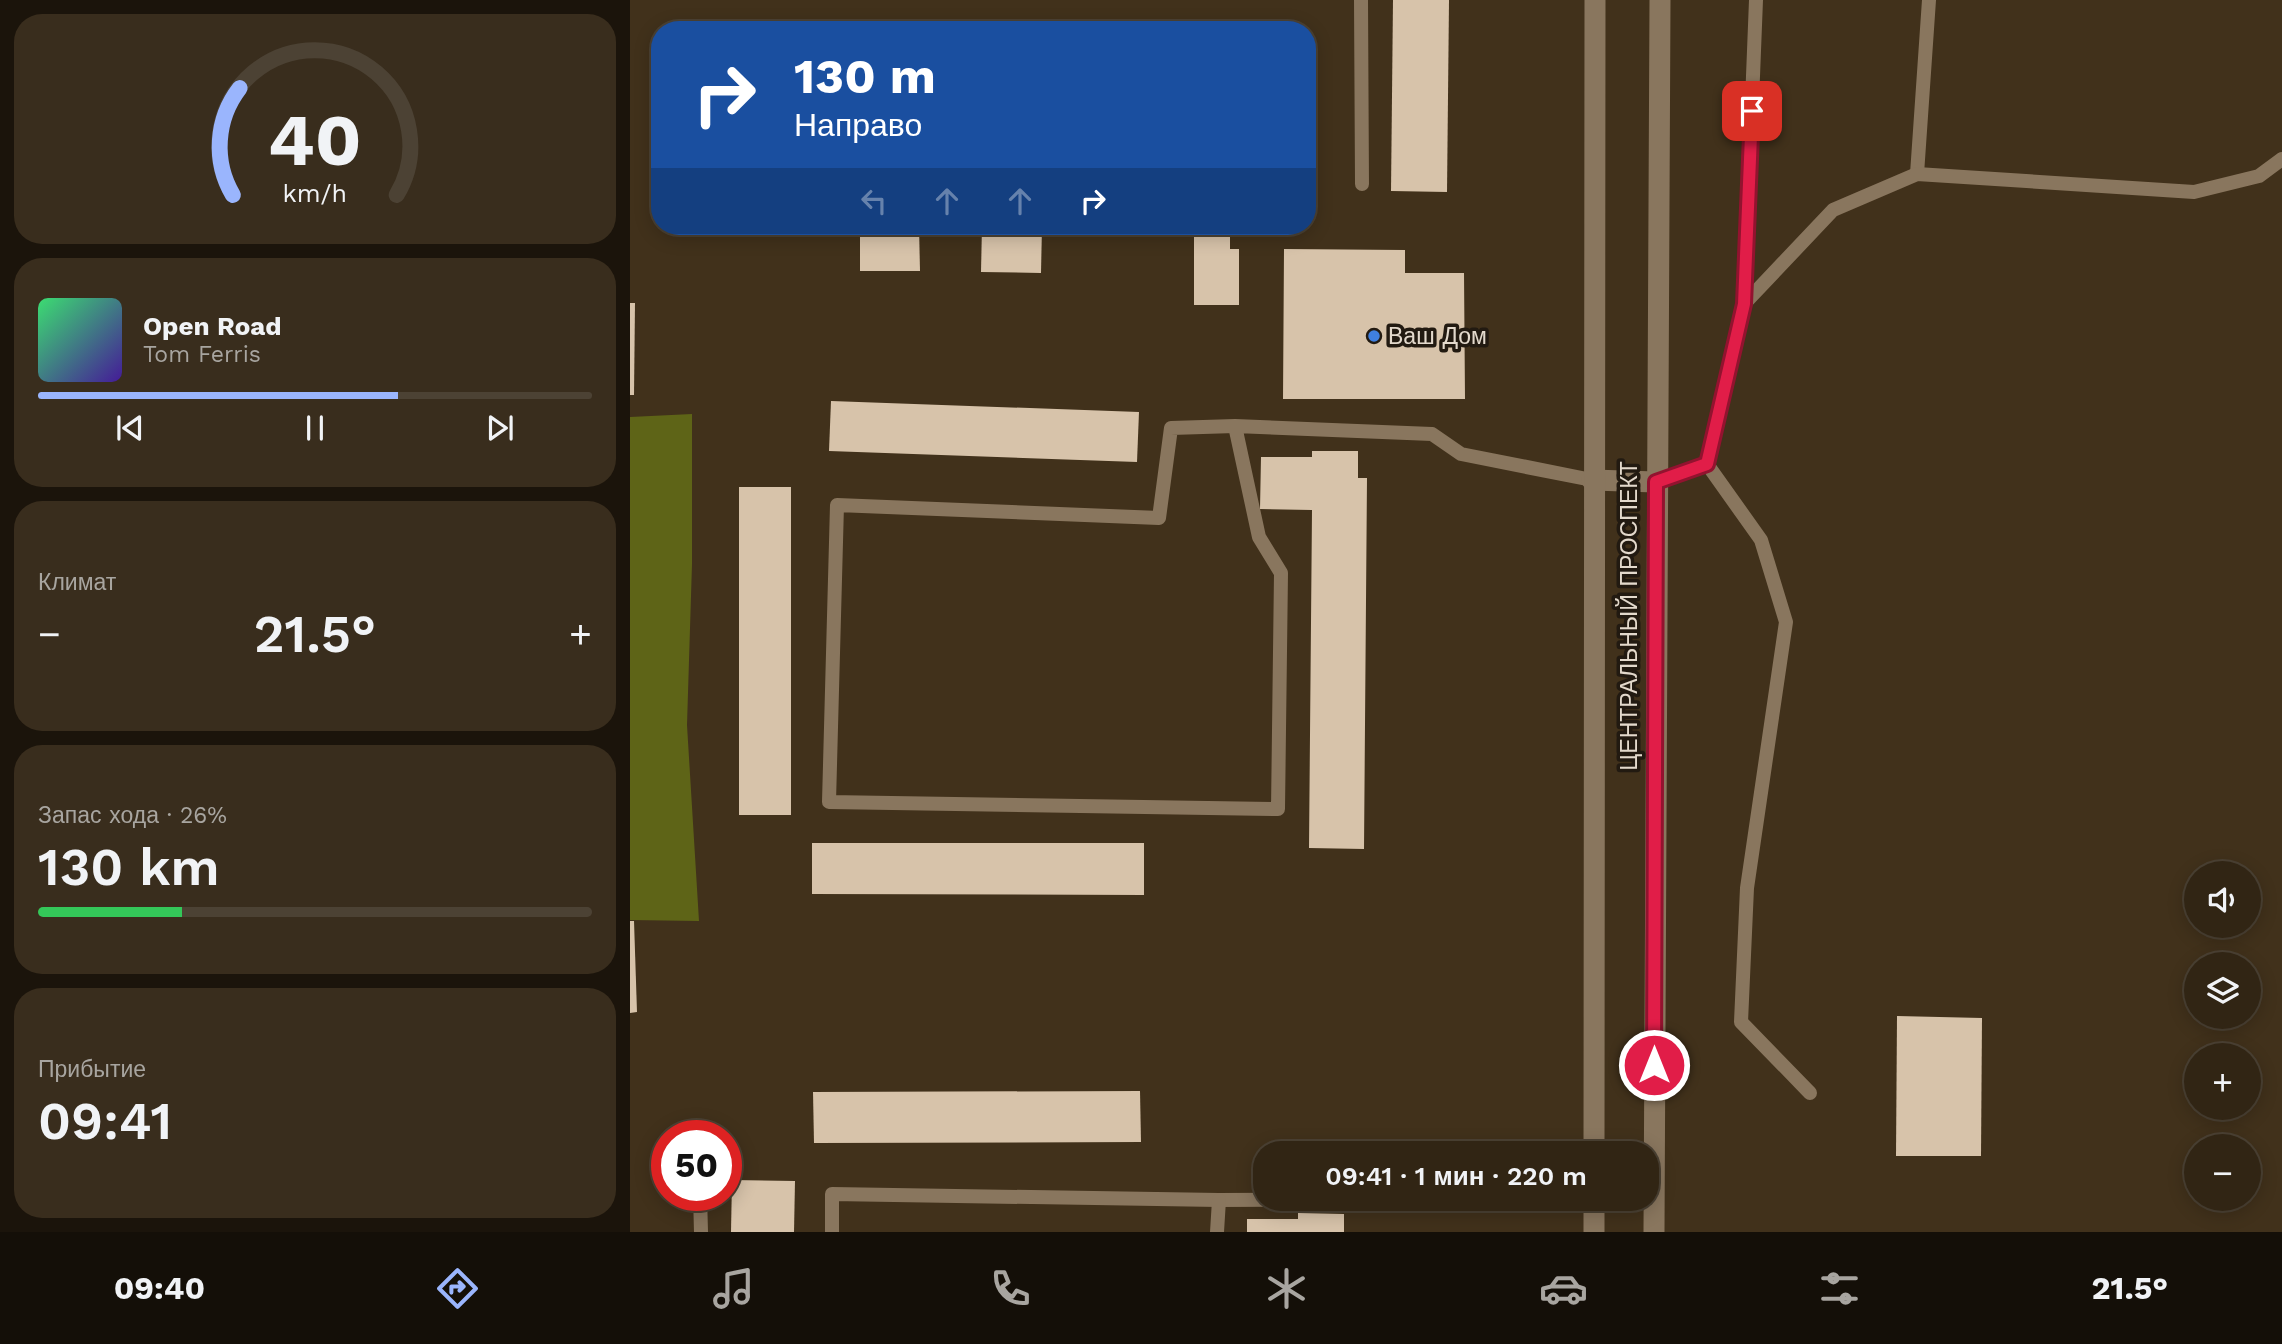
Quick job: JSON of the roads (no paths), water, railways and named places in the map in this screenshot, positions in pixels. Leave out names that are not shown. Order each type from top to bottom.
[{"type":"main road","name":"ЦЕНТРАЛЬНЫЙ ПРОСПЕКТ","points":[[1594,1141],[1592,480],[1595,0]]},
{"type":"main road","name":"ЦЕНТРАЛЬНЫЙ ПРОСПЕКТ","points":[[1654,1232],[1660,0]]},
{"type":"main road","points":[[1592,480],[1656,482]]},
{"type":"main road","points":[[1594,1211],[1594,1232]]},
{"type":"lane","points":[[1361,0],[1362,184]]},
{"type":"lane","points":[[1756,0],[1744,304],[1707,464],[1761,540],[1786,622],[1747,888],[1741,1021],[1810,1093]]},
{"type":"lane","points":[[1917,174],[1929,0]]},
{"type":"lane","points":[[1744,304],[1833,210],[1917,174],[2194,192],[2259,176],[2282,159]]},
{"type":"lane","points":[[1235,426],[1262,418]]},
{"type":"lane","points":[[1235,426],[1259,537],[1281,573],[1278,809],[829,802],[837,505],[1159,519],[1171,429],[1235,426],[1432,434],[1461,454],[1592,480]]},
{"type":"lane","points":[[1656,482],[1707,464]]},
{"type":"lane","points":[[832,1232],[832,1194],[1253,1200]]},
{"type":"lane","points":[[1217,1232],[1219,1200]]},
{"type":"lane","points":[[701,1211],[702,1232]]},
{"type":"place","name":"Ваш Дом","points":[[1374,336]]}]
